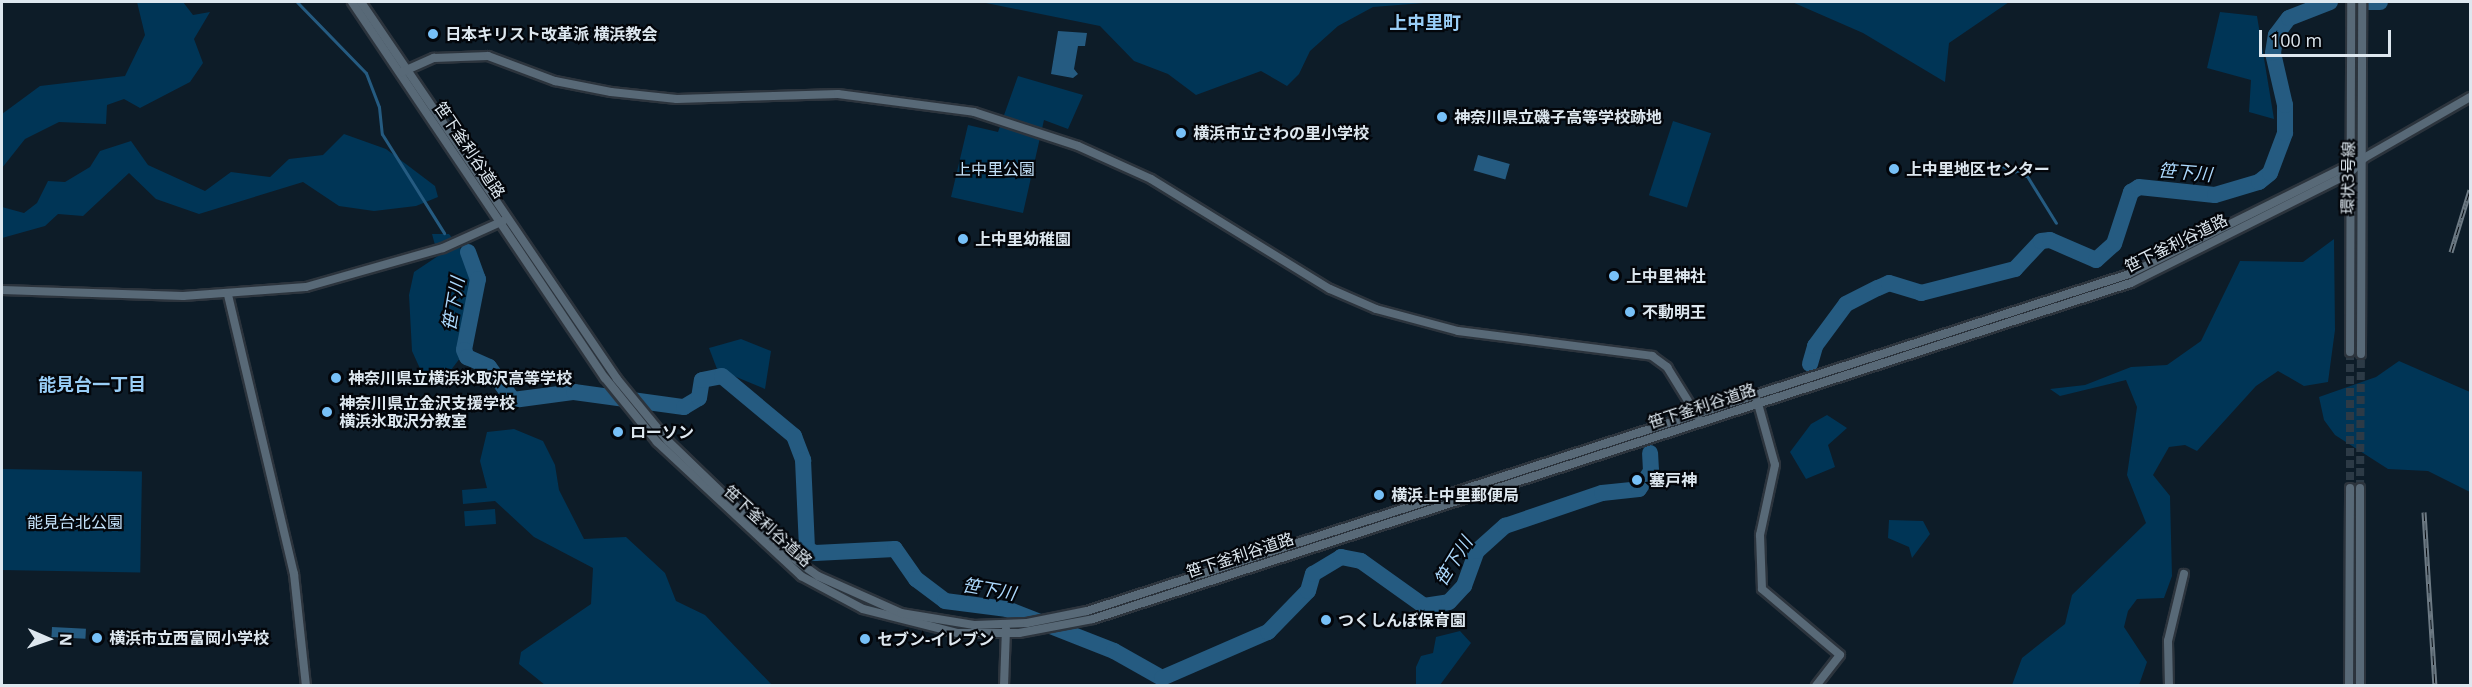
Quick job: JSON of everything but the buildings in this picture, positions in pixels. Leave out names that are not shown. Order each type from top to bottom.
[{"type":"street","name":"笹下釜利谷道路","points":[[352,2],[403,71],[504,220],[617,379],[640,409],[728,500],[819,576],[901,613],[950,623],[1006,629],[1051,619],[2128,274],[2349,161],[2364,158]]},
{"type":"street","name":"笹下釜利谷道路","points":[[361,2],[403,71]]},
{"type":"street","name":"環状3号線","points":[[2350,352],[2351,2]]},
{"type":"street","name":"環状3号線","points":[[2361,354],[2364,158],[2362,2]]},
{"type":"street","points":[[403,71],[450,55],[488,56],[555,81],[611,92],[677,99],[838,94],[974,112],[1078,146],[1141,174],[1330,289],[1376,309],[1458,331],[1652,356],[1667,367],[1696,413],[1699,423]]},
{"type":"street","name":"笹下釜利谷道路","points":[[504,220],[624,404],[728,512],[820,588],[863,609],[924,627],[1043,630],[1066,625],[2131,283],[2349,174],[2364,158],[2470,97]]},
{"type":"street","points":[[2,290],[228,295],[306,287],[385,267],[504,220]]},
{"type":"street","points":[[228,295],[294,574],[306,686]]},
{"type":"street","points":[[1755,394],[1775,465],[1760,535],[1762,589],[1840,655],[1816,686]]},
{"type":"street","points":[[2349,686],[2350,488]]},
{"type":"street","points":[[2360,488],[2360,686]]},
{"type":"street","points":[[2169,686],[2168,641],[2184,574]]},
{"type":"street","points":[[1004,686],[1006,629]]},
{"type":"green space","points":[[137,2],[183,2],[193,15],[210,12],[194,39],[203,63],[190,82],[140,108],[124,99],[107,105],[106,124],[59,122],[25,139],[2,168],[2,114],[40,86],[125,76],[145,35]]},
{"type":"green space","points":[[981,2],[1436,2],[1373,7],[1338,26],[1310,51],[1299,74],[1287,86],[1261,71],[1196,95],[1168,74],[1134,61],[1100,26]]},
{"type":"green space","points":[[1792,2],[2009,2],[1949,43],[1945,82],[1863,33]]},
{"type":"green space","points":[[2220,12],[2257,16],[2274,119],[2249,112],[2251,80],[2207,68]]},
{"type":"green space","name":"上中里公園","points":[[1018,76],[1083,95],[1068,129],[1044,120],[1023,213],[951,197],[968,125],[998,132]]},
{"type":"green space","points":[[1673,121],[1711,133],[1687,208],[1649,195]]},
{"type":"green space","points":[[344,134],[386,149],[435,186],[438,197],[416,206],[374,211],[339,206],[303,182],[199,214],[156,199],[129,173],[83,216],[58,214],[45,226],[2,238],[2,207],[24,213],[37,203],[48,181],[65,182],[90,167],[100,151],[131,141],[148,165],[205,191],[231,172],[270,177],[289,159],[323,155]]},
{"type":"green space","points":[[432,234],[449,234],[467,257],[477,317],[467,349],[441,383],[422,373],[412,351],[409,295],[414,272],[438,256]]},
{"type":"green space","points":[[2334,239],[2335,330],[2328,382],[2304,386],[2278,371],[2256,386],[2197,451],[2185,445],[2169,447],[2153,475],[2170,496],[2172,576],[2164,598],[2137,599],[2128,611],[2124,627],[2147,662],[2139,685],[2012,685],[2022,658],[2065,624],[2072,595],[2146,523],[2127,475],[2137,407],[2126,380],[2060,396],[2050,389],[2085,385],[2131,367],[2167,365],[2201,341],[2240,261],[2303,262]]},
{"type":"green space","points":[[741,339],[771,351],[765,389],[717,369],[709,348]]},
{"type":"green space","points":[[2399,361],[2470,392],[2470,492],[2428,471],[2388,469],[2335,435],[2324,420],[2319,397],[2376,377]]},
{"type":"green space","points":[[1827,415],[1847,428],[1828,445],[1835,467],[1806,479],[1790,452],[1811,424]]},
{"type":"green space","points":[[514,429],[543,441],[555,465],[559,490],[584,539],[626,537],[665,573],[676,601],[705,615],[772,685],[545,685],[519,664],[521,652],[591,604],[593,568],[534,537],[495,501],[463,504],[462,490],[487,488],[480,461],[487,432]]},
{"type":"green space","name":"能見台北公園","points":[[2,469],[142,471],[140,572],[2,570]]},
{"type":"green space","points":[[495,509],[496,524],[465,526],[464,511]]},
{"type":"green space","points":[[1889,520],[1923,521],[1930,534],[1912,558],[1909,547],[1888,538]]},
{"type":"green space","points":[[1460,631],[1471,643],[1440,685],[1416,685],[1416,667],[1421,656],[1433,653],[1436,637]]},
{"type":"shaded area","points":[[1058,31],[1087,33],[1085,46],[1078,46],[1074,69],[1078,74],[1073,78],[1051,74]]},
{"type":"shaded area","points":[[1478,155],[1510,164],[1505,179],[1474,170]]},
{"type":"shaded area","points":[[52,627],[86,629],[85,639],[51,637]]},
{"type":"waterway","name":"笹下川","points":[[297,2],[366,73],[379,107],[382,134],[444,233]]},
{"type":"waterway","name":"笹下川","points":[[1810,364],[1815,346],[1846,304],[1889,283],[1921,293],[2015,269],[2041,241],[2050,240],[2096,260],[2114,244],[2131,192],[2139,187],[2215,195],[2259,182],[2270,173],[2285,133],[2285,105],[2273,53],[2276,35],[2289,18],[2330,2]]},
{"type":"waterway","name":"笹下川","points":[[2357,2],[2380,2]]},
{"type":"waterway","points":[[1997,164],[2027,176],[2056,223]]},
{"type":"waterway","name":"笹下川","points":[[2054,241],[2056,237]]},
{"type":"waterway","name":"笹下川","points":[[468,252],[478,279],[464,350],[467,357],[489,367],[513,400],[574,392],[684,407],[699,398],[702,380],[722,376],[794,436],[803,460],[807,549],[815,553],[895,549],[916,579],[945,601],[1007,609],[1114,651],[1162,678],[1268,632],[1308,591],[1313,574],[1341,557],[1361,561],[1424,606],[1449,602],[1464,586],[1477,551],[1505,526],[1602,493],[1639,489],[1651,471],[1650,453]]},
{"type":"tunnel","points":[[2350,352],[2350,488]]},
{"type":"tunnel","points":[[2360,488],[2361,354]]},
{"type":"railway","points":[[2451,252],[2470,190]]},
{"type":"railway","points":[[2424,512],[2435,686]]},
{"type":"place","name":"日本キリスト改革派 横浜教会","points":[[433,34]]},
{"type":"place","name":"神奈川県立磯子高等学校跡地","points":[[1442,117]]},
{"type":"place","name":"横浜市立さわの里小学校","points":[[1181,133]]},
{"type":"place","name":"上中里地区センター","points":[[1894,169]]},
{"type":"place","name":"上中里幼稚園","points":[[963,239]]},
{"type":"place","name":"上中里神社","points":[[1614,276]]},
{"type":"place","name":"不動明王","points":[[1630,312]]},
{"type":"place","name":"神奈川県立横浜氷取沢高等学校","points":[[336,378]]},
{"type":"place","name":"神奈川県立金沢支援学校 横浜氷取沢分教室","points":[[327,412]]},
{"type":"place","name":"ローソン","points":[[618,432]]},
{"type":"place","name":"塞戸神","points":[[1637,480]]},
{"type":"place","name":"横浜上中里郵便局","points":[[1379,495]]},
{"type":"place","name":"つくしんぼ保育園","points":[[1326,620]]},
{"type":"place","name":"横浜市立西富岡小学校","points":[[97,638]]},
{"type":"place","name":"セブン-イレブン","points":[[865,639]]},
{"type":"district","name":"上中里町","points":[[1425,22]]},
{"type":"district","name":"能見台一丁目","points":[[92,384]]}]
